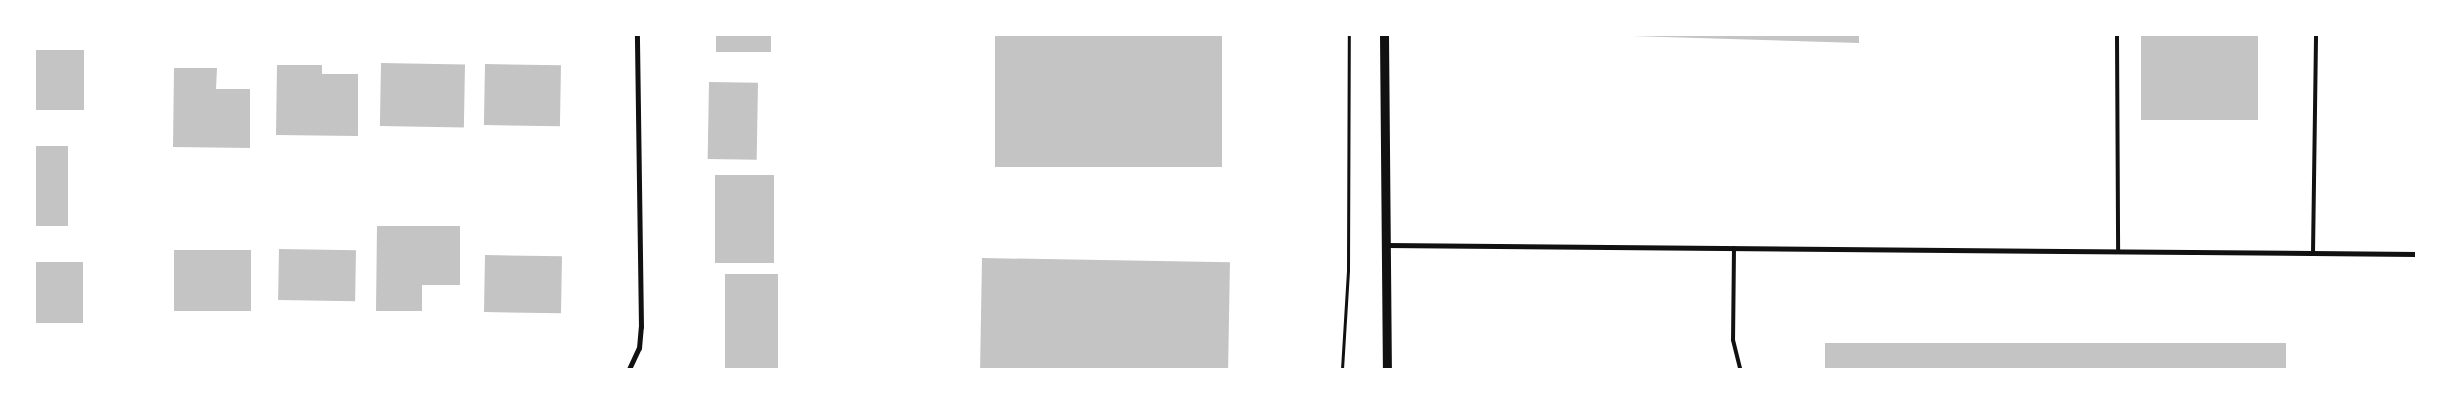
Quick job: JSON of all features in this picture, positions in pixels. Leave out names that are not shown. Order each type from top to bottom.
[{"type":"street","points":[[629,369],[638,348],[640,327],[638,35]]},
{"type":"street","points":[[1384,35],[1386,369]]},
{"type":"street","points":[[1385,245],[2416,254]]},
{"type":"lane","points":[[2117,35],[2118,252]]},
{"type":"lane","points":[[2313,253],[2316,35]]},
{"type":"lane","points":[[1734,248],[1733,340],[1740,369]]},
{"type":"path","points":[[1342,369],[1348,271],[1349,35]]},
{"type":"building","points":[[716,35],[771,35],[771,52],[716,52]]},
{"type":"building","points":[[995,35],[1222,35],[1222,167],[995,167]]},
{"type":"building","points":[[1598,35],[1859,35],[1859,43]]},
{"type":"building","points":[[2141,35],[2258,35],[2258,120],[2141,120]]},
{"type":"building","points":[[35,50],[84,50],[84,110],[35,110]]},
{"type":"building","points":[[381,63],[465,64],[464,127],[380,126]]},
{"type":"building","points":[[485,64],[561,65],[560,126],[484,125]]},
{"type":"building","points":[[277,65],[322,65],[322,74],[358,74],[358,136],[276,135]]},
{"type":"building","points":[[174,68],[217,68],[216,89],[250,89],[250,148],[173,147]]},
{"type":"building","points":[[709,82],[758,83],[757,160],[708,159]]},
{"type":"building","points":[[35,146],[68,146],[68,226],[35,226]]},
{"type":"building","points":[[715,175],[774,175],[774,263],[715,263]]},
{"type":"building","points":[[377,226],[460,226],[460,285],[422,285],[422,311],[376,311]]},
{"type":"building","points":[[279,249],[356,250],[355,301],[278,300]]},
{"type":"building","points":[[174,250],[251,250],[251,311],[174,311]]},
{"type":"building","points":[[485,255],[562,256],[561,313],[484,312]]},
{"type":"building","points":[[982,258],[1230,262],[1228,369],[980,369]]},
{"type":"building","points":[[35,262],[83,262],[83,323],[35,323]]},
{"type":"building","points":[[725,274],[778,274],[778,369],[725,369]]},
{"type":"building","points":[[1825,343],[2286,343],[2286,369],[1825,369]]}]
